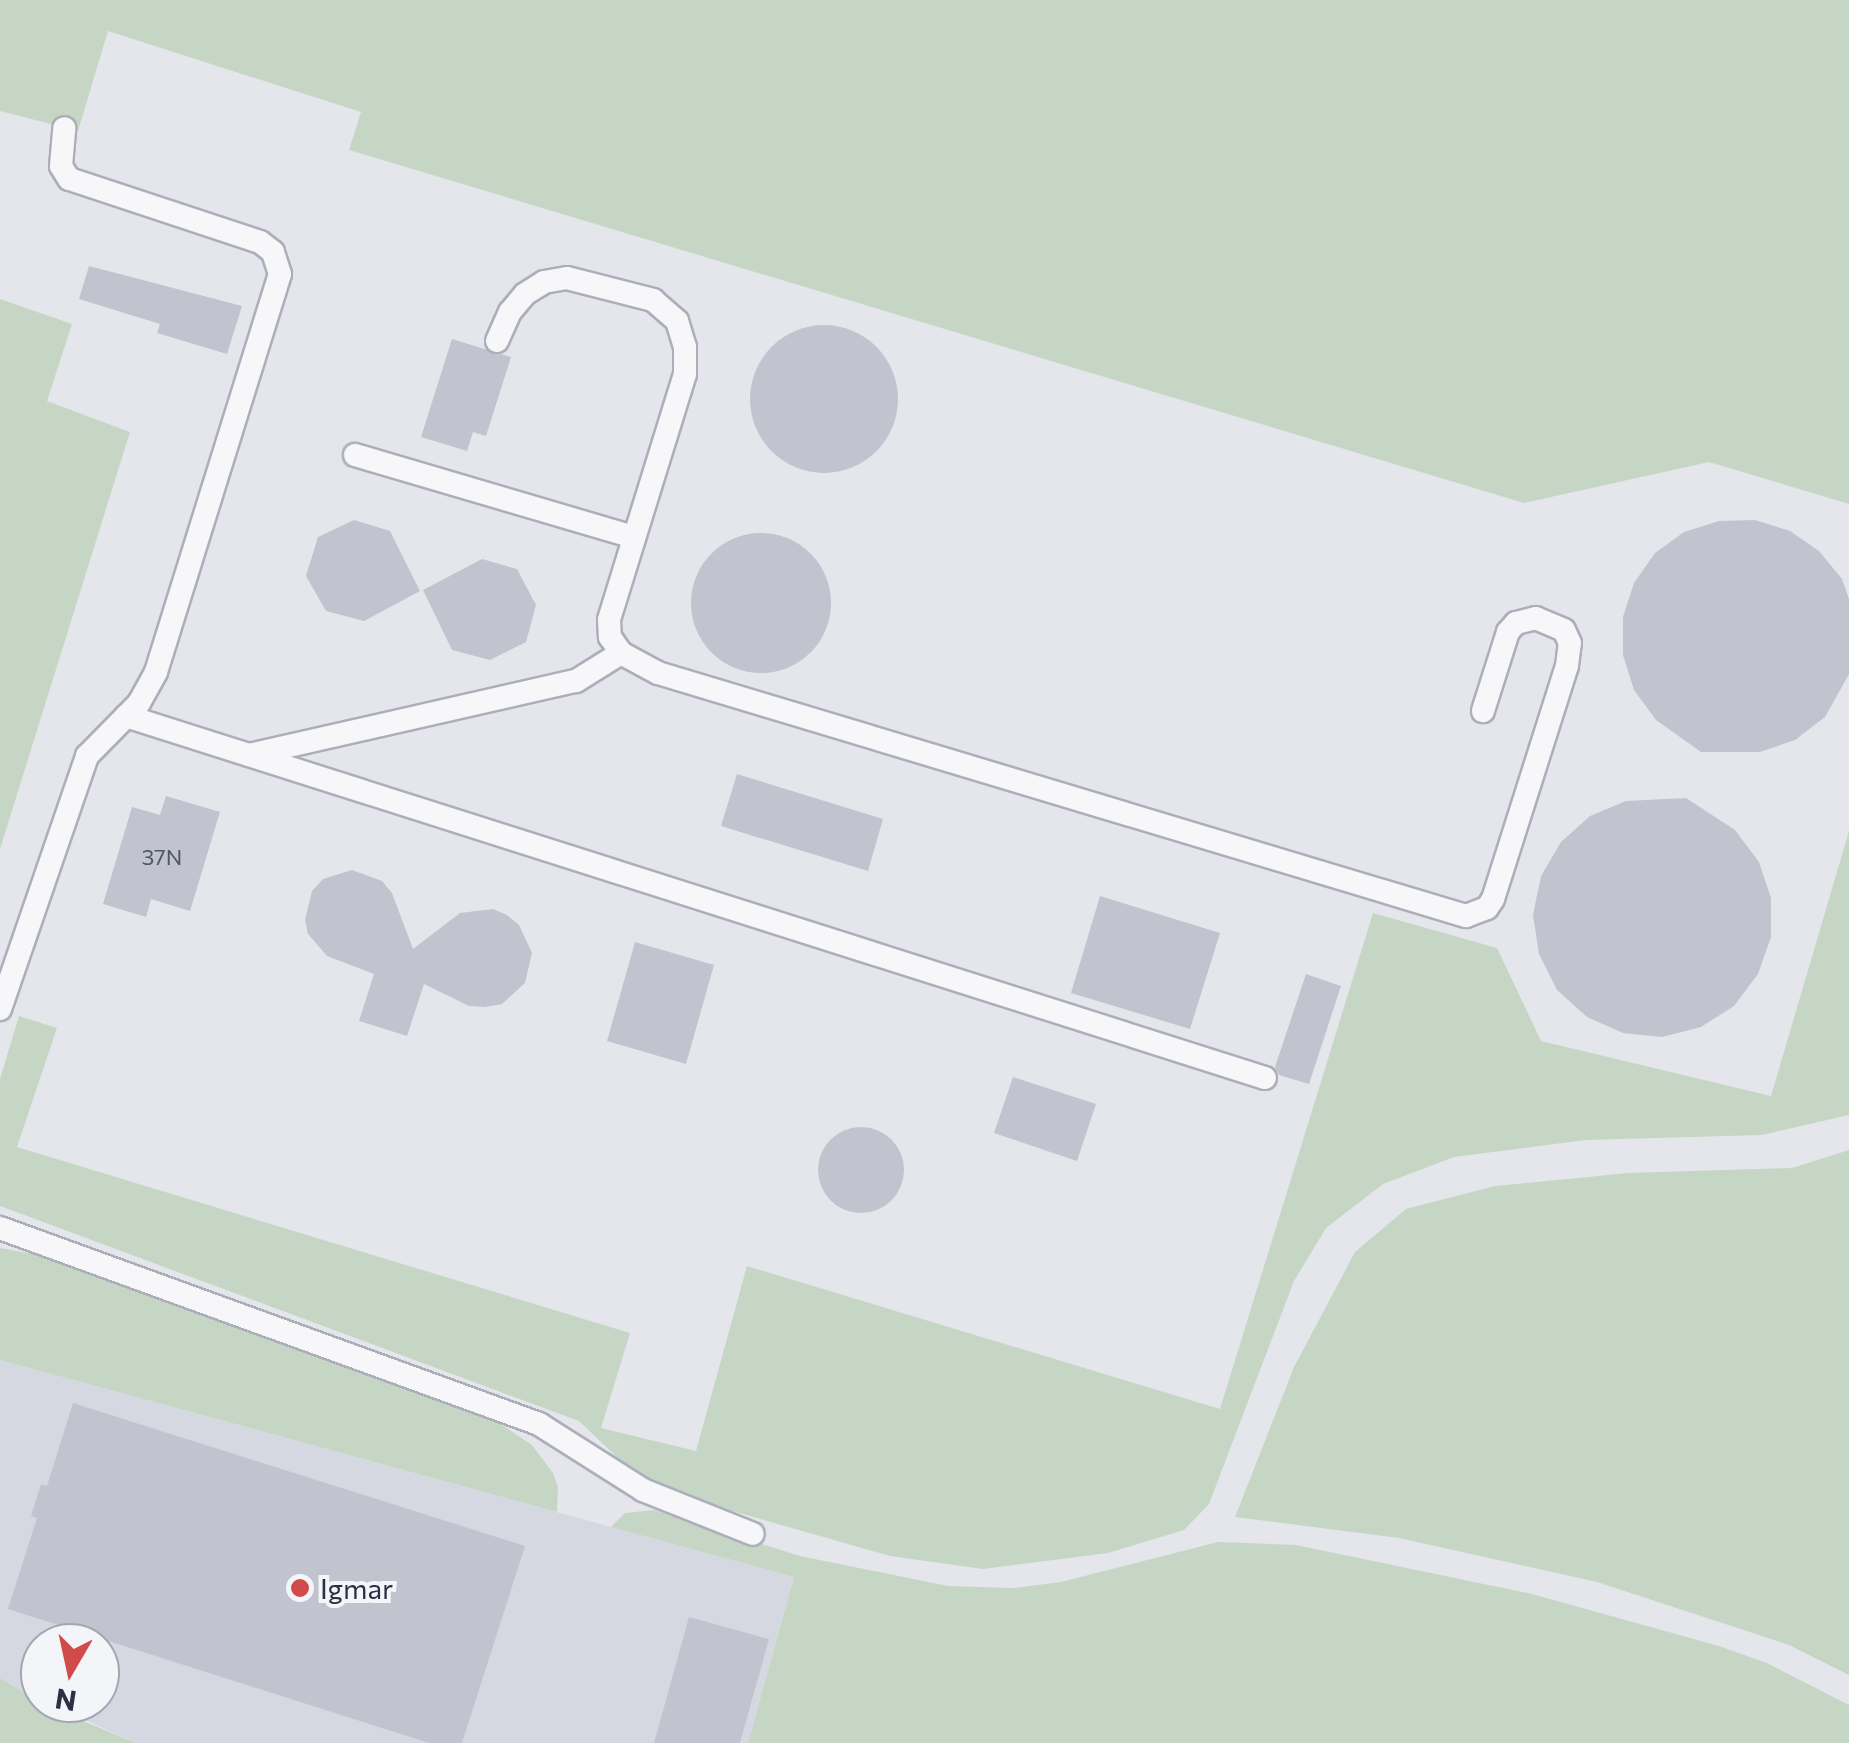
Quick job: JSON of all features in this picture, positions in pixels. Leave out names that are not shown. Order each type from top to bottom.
[{"type":"lane","points":[[0,1009],[87,756],[104,734],[126,716],[156,672],[280,270],[273,252],[260,242],[69,180],[61,166],[64,128]]},
{"type":"lane","points":[[496,342],[510,312],[526,294],[554,280],[590,280],[653,300],[671,312],[686,347],[685,374],[609,620],[610,637],[621,653],[658,672],[1466,916],[1488,908],[1493,898],[1567,666],[1570,643],[1564,630],[1536,618],[1516,623],[1508,632],[1483,711]]},
{"type":"lane","points":[[356,456],[632,537]]},
{"type":"lane","points":[[245,756],[576,680],[621,653]]},
{"type":"lane","points":[[126,716],[1264,1078]]},
{"type":"lane","points":[[0,1228],[539,1424],[643,1490],[754,1534]]},
{"type":"shaded area","points":[[0,1360],[794,1577],[748,1743],[136,1743],[92,1723],[120,1723],[120,1623],[20,1623],[20,1691],[0,1678]]},
{"type":"green space","points":[[0,0],[1849,0],[1849,504],[1709,462],[1524,503],[349,150],[361,112],[108,31],[78,131],[0,111]]},
{"type":"green space","points":[[0,299],[72,324],[47,401],[130,432],[0,849]]},
{"type":"green space","points":[[1849,831],[1849,1115],[1762,1135],[1586,1140],[1454,1157],[1383,1184],[1326,1228],[1294,1281],[1209,1504],[1184,1530],[1108,1553],[983,1569],[890,1556],[669,1493],[622,1462],[579,1421],[0,1206],[0,1079],[19,1016],[57,1028],[17,1147],[630,1333],[601,1428],[696,1451],[747,1266],[1220,1409],[1373,913],[1497,948],[1541,1041],[1771,1096]]},
{"type":"green space","points":[[1849,1150],[1849,1675],[1789,1645],[1597,1582],[1399,1538],[1235,1517],[1294,1367],[1355,1252],[1406,1209],[1495,1186],[1629,1173],[1792,1168]]},
{"type":"green space","points":[[0,1248],[39,1255],[493,1419],[532,1445],[553,1473],[558,1487],[557,1512],[0,1360]]},
{"type":"green space","points":[[654,1510],[800,1556],[948,1586],[1013,1588],[1061,1582],[1218,1542],[1296,1545],[1532,1594],[1767,1663],[1849,1705],[1849,1743],[748,1743],[794,1577],[611,1527],[625,1513]]},
{"type":"green space","points":[[0,1678],[20,1690],[20,1723],[88,1723],[136,1743],[0,1743]]},
{"type":"building","points":[[89,266],[242,306],[227,354],[157,333],[160,324],[79,299]]},
{"type":"building","points":[[824,325],[852,331],[876,347],[892,371],[898,399],[892,427],[876,451],[852,467],[824,473],[796,467],[772,451],[756,427],[750,399],[756,371],[772,347],[796,331]]},
{"type":"building","points":[[452,339],[511,357],[486,436],[473,432],[467,451],[421,437]]},
{"type":"building","points":[[354,520],[390,531],[420,591],[364,621],[326,611],[306,576],[318,537]]},
{"type":"building","points":[[1755,520],[1790,531],[1819,551],[1842,579],[1849,599],[1849,674],[1825,717],[1795,740],[1760,752],[1701,752],[1656,720],[1634,690],[1623,655],[1623,617],[1634,583],[1655,553],[1684,532],[1719,521]]},
{"type":"building","points":[[761,533],[788,538],[811,553],[826,576],[831,603],[826,630],[811,653],[788,668],[761,673],[734,668],[711,653],[696,630],[691,603],[696,576],[711,553],[734,538]]},
{"type":"building","points":[[482,559],[517,569],[536,605],[526,642],[490,660],[452,650],[423,590]]},
{"type":"building","points":[[737,774],[883,819],[868,871],[721,826]]},
{"type":"building","points":[[166,796],[220,812],[190,911],[151,899],[146,917],[103,904],[132,807],[160,815]]},
{"type":"building","points":[[1686,798],[1735,830],[1759,862],[1771,898],[1771,937],[1758,974],[1734,1006],[1701,1027],[1662,1037],[1623,1033],[1587,1017],[1557,990],[1539,954],[1533,915],[1541,876],[1561,842],[1590,816],[1626,801]]},
{"type":"building","points":[[352,870],[382,881],[392,893],[413,949],[460,913],[493,909],[507,915],[519,925],[532,953],[525,983],[502,1004],[485,1007],[469,1006],[424,984],[407,1036],[359,1021],[374,974],[327,956],[308,934],[305,920],[312,891],[323,879]]},
{"type":"building","points":[[1100,896],[1220,933],[1190,1029],[1071,993]]},
{"type":"building","points":[[635,942],[714,965],[686,1064],[607,1041]]},
{"type":"building","points":[[1306,974],[1341,986],[1309,1084],[1279,1075],[1275,1067]]},
{"type":"building","points":[[1013,1077],[1096,1104],[1077,1161],[994,1133]]},
{"type":"building","points":[[861,1127],[878,1130],[892,1139],[901,1153],[901,1187],[892,1201],[878,1210],[861,1213],[844,1210],[830,1201],[821,1187],[818,1170],[821,1153],[830,1139],[844,1130]]},
{"type":"building","name":"Igmar","points":[[73,1403],[525,1546],[462,1743],[429,1743],[120,1645],[120,1623],[52,1623],[8,1609],[37,1518],[31,1516],[41,1484],[47,1486]]},
{"type":"building","points":[[689,1617],[769,1639],[740,1743],[654,1743]]},
{"type":"place","name":"Igmar","points":[[300,1588]]}]
